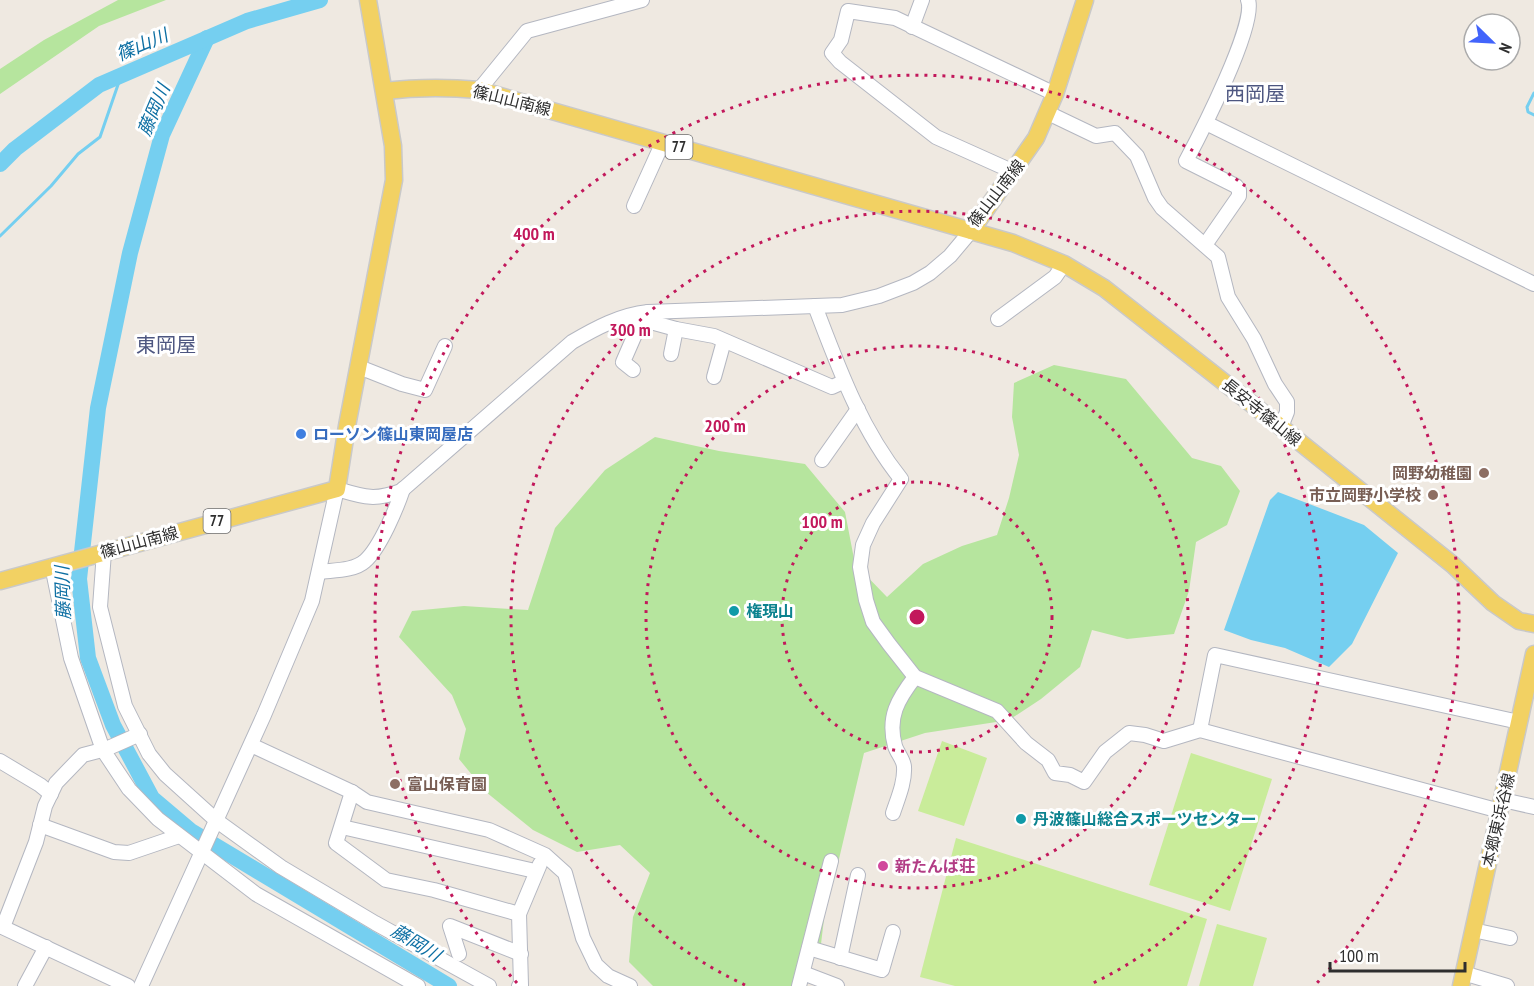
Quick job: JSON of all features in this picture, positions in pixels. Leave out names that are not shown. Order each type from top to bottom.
[{"type":"main road","points":[[337,489],[394,180],[393,146],[368,0]]},
{"type":"main road","name":"篠山山南線","points":[[385,91],[418,87],[479,90],[970,231],[1036,138],[1055,94],[1085,0]]},
{"type":"main road","name":"長安寺篠山線","points":[[970,231],[1013,243],[1064,264],[1104,288],[1454,566],[1492,603],[1519,621],[1534,624]]},
{"type":"main road","name":"篠山山南線","points":[[0,581],[337,489]]},
{"type":"main road","name":"本郷東浜谷線","points":[[1462,979],[1534,654]]},
{"type":"street","points":[[479,90],[527,32],[642,0]]},
{"type":"street","points":[[912,27],[922,0]]},
{"type":"street","points":[[1205,245],[1239,196],[1239,190],[1236,186],[1186,161],[1206,123],[1240,44],[1249,15],[1248,0]]},
{"type":"street","points":[[1014,172],[936,137],[840,62],[832,53],[841,40],[848,11],[895,18],[1055,94]]},
{"type":"street","points":[[1048,113],[1096,136],[1115,133],[1137,156],[1155,198],[1162,208],[1218,257],[1228,297],[1254,339],[1275,384],[1287,402],[1287,412],[1281,427]]},
{"type":"street","points":[[1206,123],[1534,284]]},
{"type":"street","points":[[634,206],[663,142]]},
{"type":"street","points":[[141,986],[251,745],[312,601],[337,489],[366,497],[385,496],[403,489],[572,342],[601,326],[634,314],[647,316],[842,305],[879,296],[913,283],[930,273],[950,256],[970,231]]},
{"type":"street","points":[[998,319],[1055,277],[1064,264]]},
{"type":"street","points":[[814,306],[843,382],[883,456],[901,479],[873,523],[863,545],[860,567],[873,622],[915,677],[997,711],[1026,743],[1048,760],[1055,773],[1070,775],[1084,782],[1105,752],[1129,733],[1164,741],[1200,730],[1502,806],[1534,807]]},
{"type":"street","points":[[647,316],[676,329],[714,336],[832,387],[843,382]]},
{"type":"street","points":[[633,370],[623,362],[640,323],[647,316]]},
{"type":"street","points":[[671,354],[676,329]]},
{"type":"street","points":[[714,376],[724,341]]},
{"type":"street","points":[[359,366],[402,384],[425,390],[445,345]]},
{"type":"street","points":[[822,460],[858,409]]},
{"type":"street","points":[[319,572],[351,568],[365,561],[397,509],[403,489]]},
{"type":"street","points":[[100,553],[100,607],[125,706],[137,735],[165,774],[215,824],[375,923],[489,986]]},
{"type":"street","points":[[56,565],[71,658],[105,749],[129,789],[158,819],[256,894],[418,986]]},
{"type":"street","points":[[1200,730],[1215,655],[1519,722]]},
{"type":"street","points":[[893,813],[901,790],[905,765],[895,746],[892,716],[904,692],[915,677]]},
{"type":"street","points":[[128,986],[2,927],[36,842],[45,806],[64,774],[83,756],[137,735]]},
{"type":"street","points":[[251,745],[352,792],[367,802],[489,830],[546,855],[565,873],[583,938],[596,965],[608,976],[630,986]]},
{"type":"street","points":[[0,761],[51,794]]},
{"type":"street","points":[[352,792],[336,843],[386,880],[434,890],[519,914]]},
{"type":"street","points":[[40,825],[114,852],[129,853],[179,836]]},
{"type":"street","points":[[342,827],[535,872]]},
{"type":"street","points":[[519,986],[521,985],[521,954],[519,914],[535,872],[546,855]]},
{"type":"street","points":[[831,861],[801,979],[837,986]]},
{"type":"street","points":[[840,957],[858,875]]},
{"type":"street","points":[[459,954],[450,926],[521,954]]},
{"type":"street","points":[[1473,930],[1510,938]]},
{"type":"street","points":[[809,948],[882,970],[893,932]]},
{"type":"street","points":[[25,986],[46,946]]},
{"type":"street","points":[[1462,979],[1507,986]]},
{"type":"green space","points":[[118,0],[166,0],[99,26],[0,94],[0,69],[44,40]]},
{"type":"green space","points":[[1054,365],[1126,379],[1192,458],[1221,466],[1240,491],[1227,525],[1196,542],[1189,591],[1174,634],[1127,639],[1092,630],[1080,667],[1041,699],[1009,720],[925,733],[864,753],[835,876],[826,902],[821,944],[798,986],[653,986],[629,962],[633,917],[650,873],[620,845],[577,852],[533,830],[486,792],[459,759],[466,729],[452,695],[399,637],[412,611],[464,606],[528,610],[555,528],[605,470],[655,437],[719,451],[805,464],[845,512],[855,564],[887,597],[923,564],[962,546],[997,535],[1019,455],[1012,417],[1014,383]]},
{"type":"green space","points":[[942,741],[987,758],[964,826],[918,811]]},
{"type":"green space","points":[[1191,753],[1272,779],[1230,911],[1149,885]]},
{"type":"green space","points":[[956,838],[1207,919],[1187,986],[955,986],[920,977]]},
{"type":"green space","points":[[1217,924],[1267,938],[1253,986],[1199,986]]},
{"type":"water","points":[[1278,492],[1364,525],[1398,553],[1352,644],[1329,667],[1285,648],[1251,640],[1224,630],[1270,500]]},
{"type":"waterway","name":"篠山川","points":[[0,164],[15,149],[99,85],[247,21],[320,0]]},
{"type":"waterway","name":"藤岡川","points":[[207,38],[162,135],[130,253],[98,408],[79,579],[88,658],[113,725],[152,798],[191,831],[449,986]]},
{"type":"waterway","points":[[0,236],[51,186],[78,154],[100,137],[121,76]]},
{"type":"waterway","points":[[1534,93],[1527,107],[1528,112],[1534,115]]},
{"type":"place","name":"ローソン篠山東岡屋店","points":[[301,434]]},
{"type":"place","name":"岡野幼稚園","points":[[1484,473]]},
{"type":"place","name":"市立岡野小学校","points":[[1433,495]]},
{"type":"place","name":"権現山","points":[[734,611]]},
{"type":"place","name":"富山保育園","points":[[395,784]]},
{"type":"place","name":"丹波篠山総合スポーツセンター","points":[[1021,819]]},
{"type":"place","name":"新たんば荘","points":[[883,866]]},
{"type":"district","name":"西岡屋","points":[[1255,94]]},
{"type":"district","name":"東岡屋","points":[[166,345]]}]
